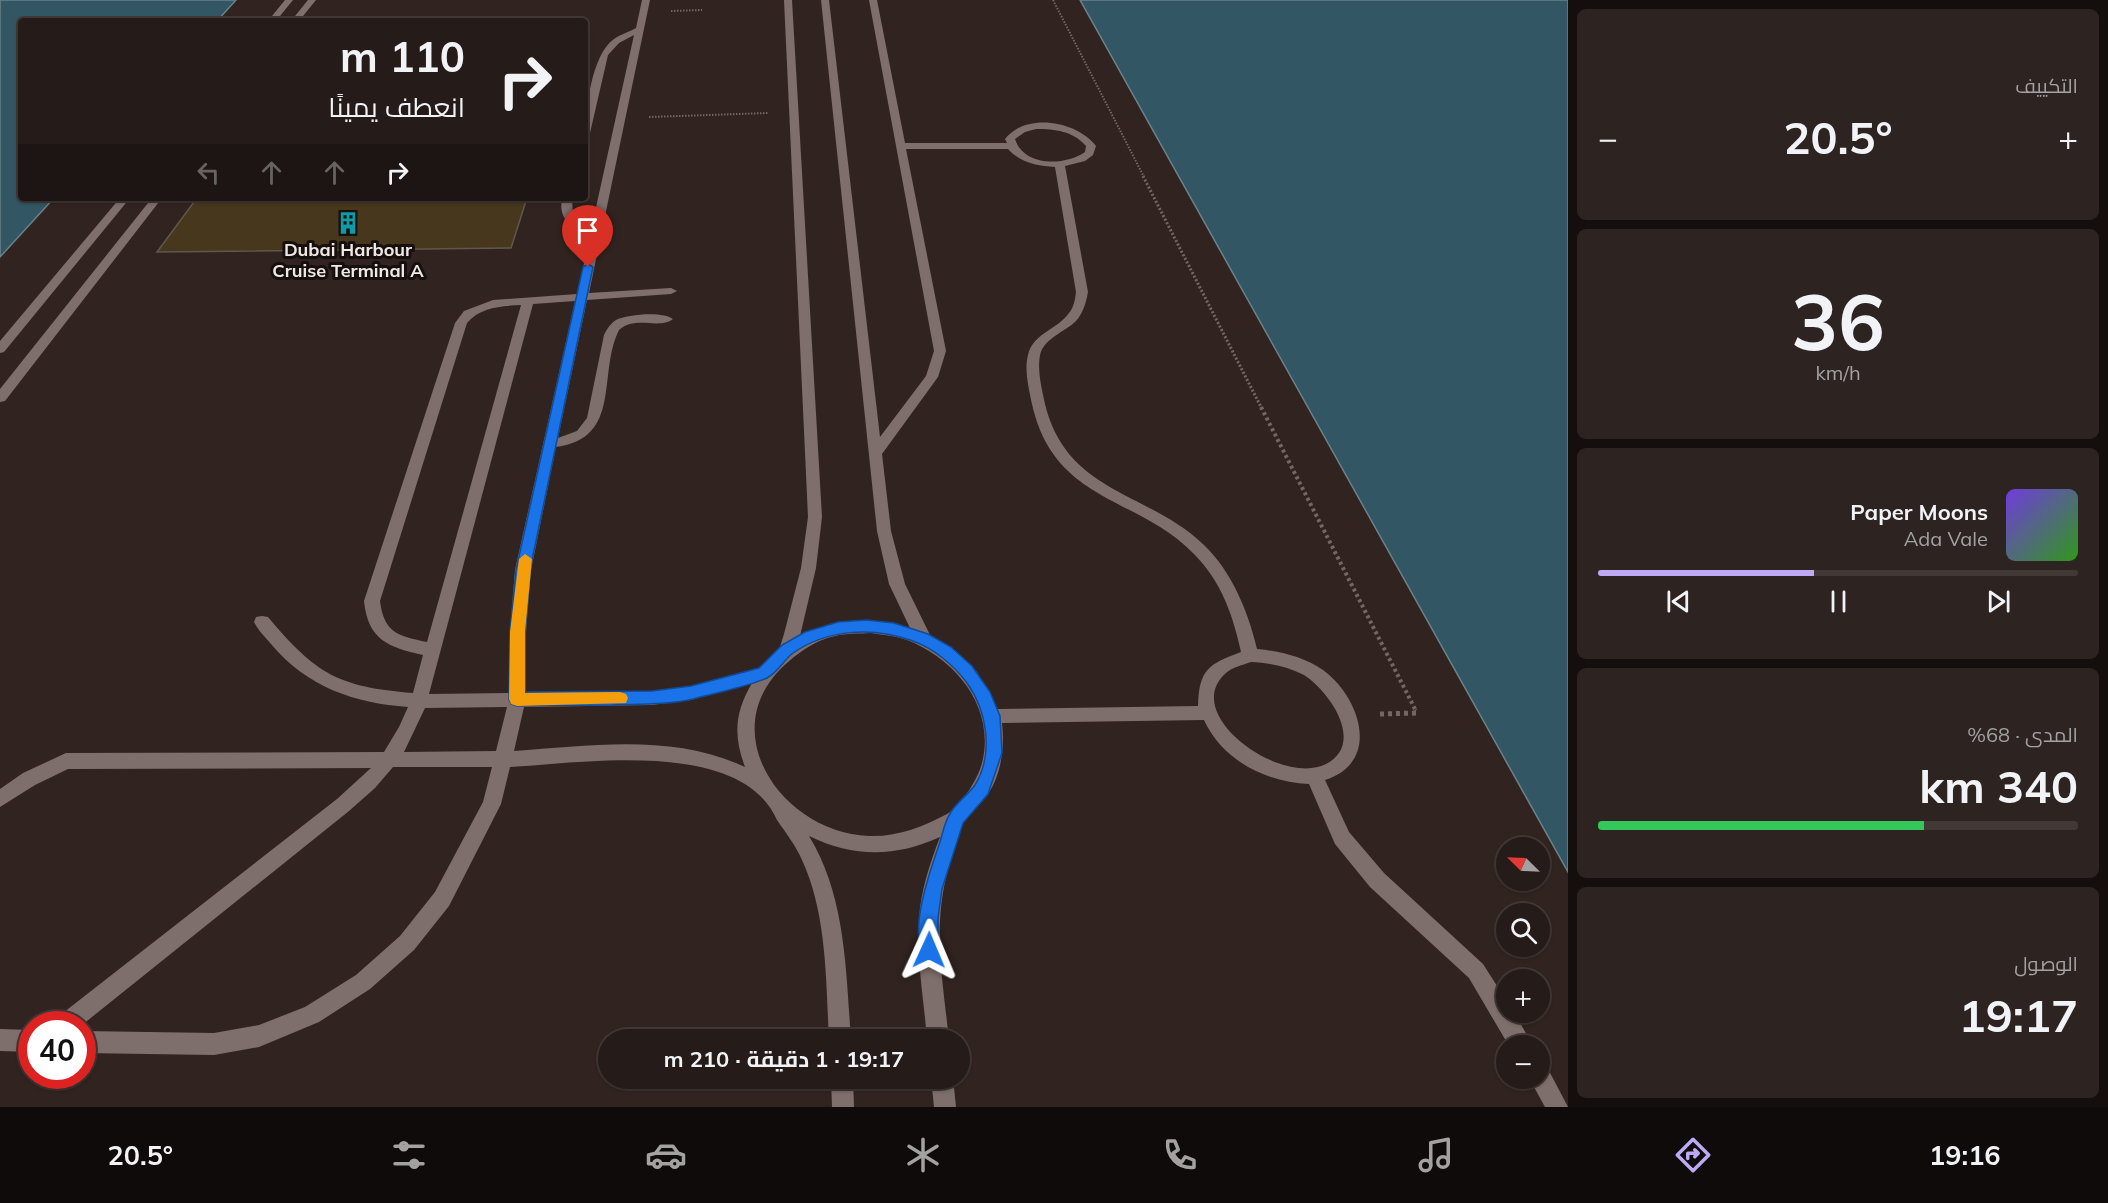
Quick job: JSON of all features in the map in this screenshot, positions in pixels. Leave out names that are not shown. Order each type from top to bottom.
[{"type":"street","points":[[274,18],[289,0]]},
{"type":"street","points":[[297,18],[312,0]]},
{"type":"street","points":[[96,1042],[214,1044],[260,1036],[312,1016],[363,982],[407,943],[442,899],[492,804],[504,759],[517,699],[518,632],[523,570],[646,0]]},
{"type":"street","points":[[787,650],[808,581],[815,518],[788,0]]},
{"type":"street","points":[[825,0],[884,531],[897,584],[923,638]]},
{"type":"street","points":[[873,0],[940,351],[932,376],[874,455]]},
{"type":"street","points":[[588,121],[604,55],[616,41],[639,30]]},
{"type":"street","points":[[901,146],[1010,146],[1028,160],[1060,165],[1084,159],[1090,153],[1091,146],[1086,139],[1065,129],[1036,126],[1015,133],[1010,139],[1010,146]]},
{"type":"street","points":[[1060,165],[1082,303],[1070,322],[1049,333],[1036,347],[1033,366],[1041,416],[1050,438],[1066,460],[1090,482],[1120,501],[1163,522],[1186,538],[1213,565],[1232,595],[1245,630],[1250,655]]},
{"type":"street","points":[[0,349],[123,201]]},
{"type":"street","points":[[0,398],[155,201]]},
{"type":"street","points":[[567,201],[566,215],[571,223],[595,235]]},
{"type":"street","points":[[433,650],[396,642],[381,631],[373,617],[372,600],[461,323],[468,314],[493,303],[670,291]]},
{"type":"street","points":[[83,1011],[343,805],[369,783],[390,759],[408,730],[418,701],[528,302]]},
{"type":"street","points":[[550,443],[573,440],[583,434],[594,418],[609,335],[615,325],[630,319],[667,319]]},
{"type":"street","points":[[262,622],[300,664],[324,680],[353,692],[387,698],[418,701],[652,698],[691,693],[764,673]]},
{"type":"street","points":[[780,807],[810,829],[847,842],[887,844],[924,836],[956,818],[982,789],[994,753],[992,716],[982,692],[966,670],[946,652],[923,638],[885,628],[866,626],[838,628],[810,636],[787,650],[764,673],[748,706],[745,744],[759,782],[780,807],[810,856],[824,894],[832,943],[839,1029]]},
{"type":"street","points":[[1250,655],[1273,656],[1289,661],[1320,677],[1339,695],[1350,716],[1353,736],[1348,755],[1334,769],[1314,776],[1288,776],[1262,767],[1238,753],[1219,734],[1208,713],[1205,695],[1209,680],[1218,668],[1232,659],[1250,655]]},
{"type":"street","points":[[992,716],[1208,713]]},
{"type":"street","points":[[0,799],[29,779],[66,761],[504,759],[651,751],[688,756],[725,766],[759,782]]},
{"type":"street","points":[[1314,776],[1342,838],[1377,880],[1476,971],[1515,1035]]},
{"type":"street","points":[[937,1029],[929,950],[929,918],[933,889],[956,818]]},
{"type":"street","points":[[0,1040],[18,1041]]},
{"type":"street","points":[[842,1089],[843,1107]]},
{"type":"street","points":[[943,1089],[945,1107]]},
{"type":"street","points":[[1547,1089],[1557,1107]]},
{"type":"path","points":[[1053,0],[1417,713],[1350,716]]},
{"type":"path","points":[[620,118],[794,112]]},
{"type":"water","points":[[0,0],[236,0],[220,18],[18,18],[18,201],[51,201],[0,257]]},
{"type":"water","points":[[1080,0],[1568,0],[1568,872]]},
{"type":"building","name":"Dubai Harbour Cruise Terminal A","points":[[195,201],[526,201],[511,248],[157,252]]},
{"type":"slow traffic","points":[[525,559],[518,632],[517,699],[620,698]]},
{"type":"place","name":"Dubai Harbour Cruise Terminal A","points":[[348,223]]},
{"type":"route","points":[[588,267],[523,570],[518,632],[517,699],[652,698],[691,693],[764,673],[774,660],[810,636],[838,628],[866,626],[894,629],[923,638],[946,652],[966,670],[982,692],[992,716],[994,753],[982,789],[956,818],[933,889],[929,918],[929,950]]}]
